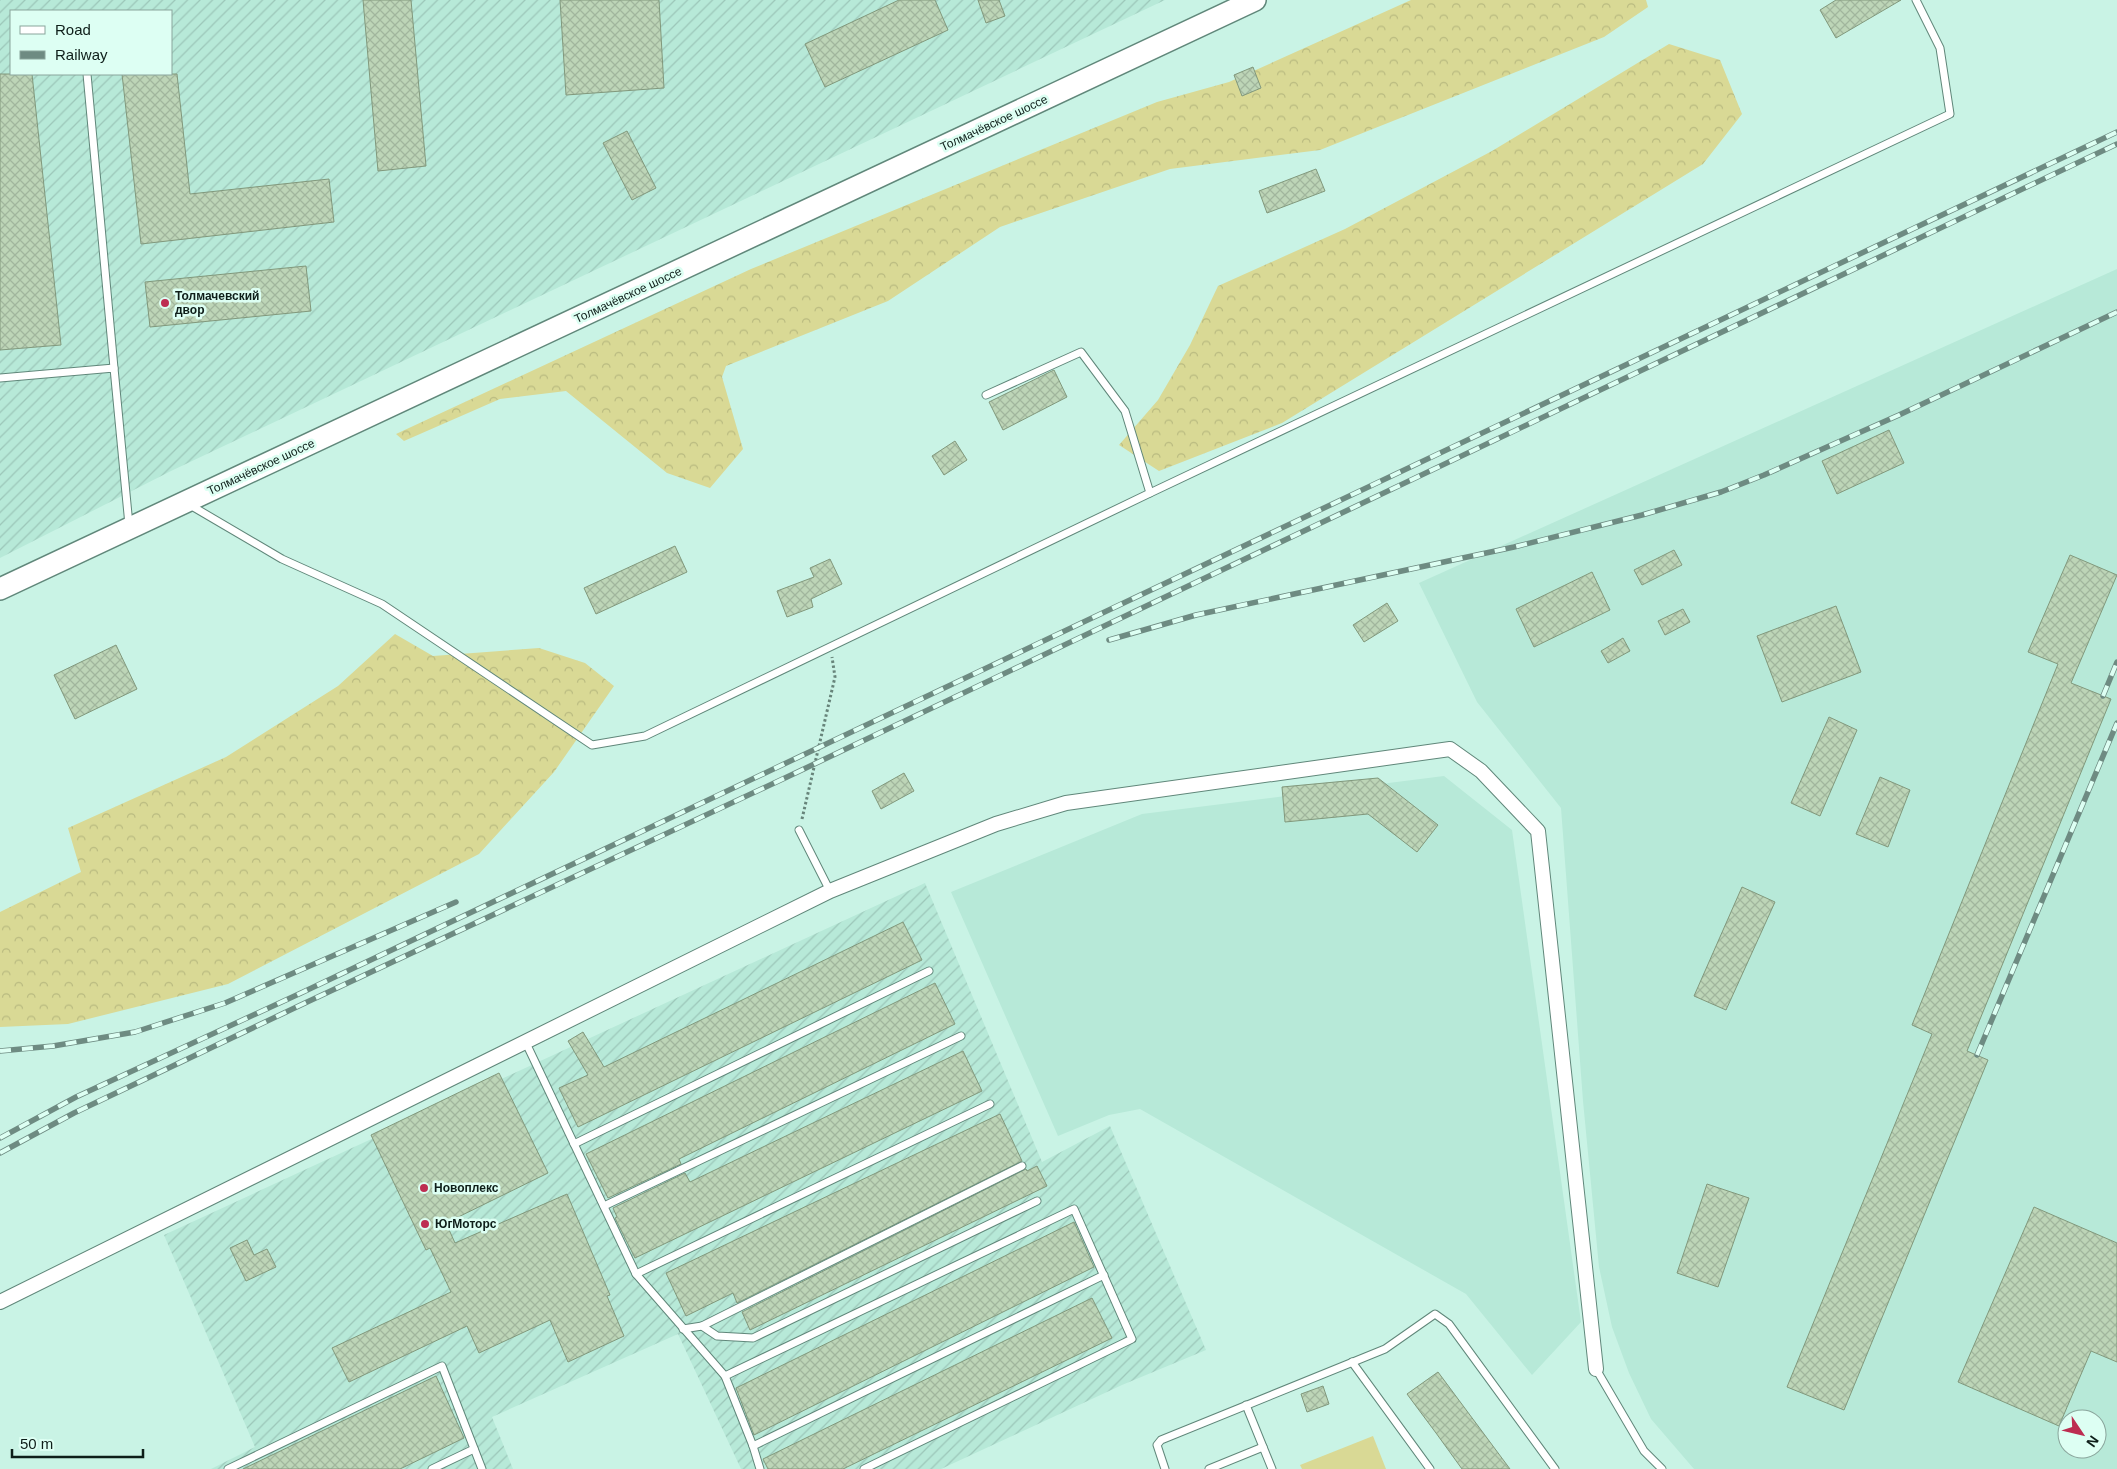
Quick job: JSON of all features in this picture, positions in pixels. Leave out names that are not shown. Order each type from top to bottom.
[{"type":"main road","name":"Толмачёвское шоссе","points":[[0,590],[1255,0]]},
{"type":"street","points":[[0,1302],[830,891],[996,824],[1066,803],[1450,749],[1481,771],[1538,831],[1596,1369]]},
{"type":"lane","points":[[185,502],[282,559],[382,604],[592,745],[645,736],[1150,493],[1950,114],[1940,48],[1916,0]]},
{"type":"lane","points":[[87,75],[129,528]]},
{"type":"lane","points":[[986,395],[1081,352],[1125,412],[1150,493]]},
{"type":"lane","points":[[0,378],[114,368]]},
{"type":"lane","points":[[800,830],[830,891]]},
{"type":"lane","points":[[574,1144],[929,971]]},
{"type":"lane","points":[[604,1206],[961,1036]]},
{"type":"lane","points":[[526,1042],[636,1274],[725,1376],[753,1446],[760,1469]]},
{"type":"lane","points":[[636,1274],[990,1104]]},
{"type":"lane","points":[[683,1329],[702,1326],[1022,1166]]},
{"type":"lane","points":[[702,1326],[718,1336],[752,1338],[1037,1201]]},
{"type":"lane","points":[[725,1376],[1074,1210],[1132,1339],[864,1469]]},
{"type":"lane","points":[[753,1446],[1104,1275]]},
{"type":"lane","points":[[1165,1469],[1157,1449],[1157,1445],[1161,1440],[1385,1348],[1435,1314],[1449,1324],[1555,1469]]},
{"type":"lane","points":[[1352,1362],[1430,1469]]},
{"type":"lane","points":[[228,1469],[442,1366],[482,1469]]},
{"type":"lane","points":[[1596,1369],[1644,1451],[1662,1469]]},
{"type":"lane","points":[[1246,1405],[1272,1469]]},
{"type":"lane","points":[[1209,1469],[1263,1447]]},
{"type":"lane","points":[[432,1469],[474,1449]]},
{"type":"path","points":[[800,830],[835,677],[831,646]]},
{"type":"shaded area","points":[[0,0],[1165,0],[171,471],[0,558]]},
{"type":"shaded area","points":[[2117,269],[2117,1469],[1694,1469],[1651,1419],[1629,1373],[1612,1327],[1599,1267],[1583,1101],[1561,808],[1477,702],[1419,583]]},
{"type":"shaded area","points":[[1444,776],[1512,830],[1581,1322],[1532,1375],[1466,1294],[1140,1109],[1109,1115],[1058,1136],[951,892],[1142,814]]},
{"type":"shaded area","points":[[925,883],[1042,1162],[1110,1126],[1206,1350],[1122,1385],[941,1469],[741,1469],[678,1334],[492,1417],[513,1469],[211,1469],[255,1447],[164,1235]]},
{"type":"green space","points":[[1411,0],[1646,0],[1648,7],[1604,37],[1320,150],[1170,169],[1000,227],[888,301],[726,366],[722,377],[743,449],[710,488],[667,473],[566,391],[500,399],[404,441],[396,434],[751,269],[1157,102],[1229,82]]},
{"type":"green space","points":[[1669,44],[1720,60],[1742,114],[1703,164],[1282,423],[1159,471],[1119,445],[1158,400],[1190,345],[1218,286],[1345,229],[1492,151]]},
{"type":"green space","points":[[395,634],[433,656],[539,648],[585,663],[614,686],[554,772],[479,854],[228,984],[68,1024],[0,1027],[0,912],[81,872],[68,828],[226,757],[338,686]]},
{"type":"green space","points":[[1373,1436],[1386,1469],[1302,1469],[1300,1465]]},
{"type":"building","points":[[363,0],[411,0],[426,166],[378,171]]},
{"type":"building","points":[[560,0],[659,0],[664,88],[566,95]]},
{"type":"building","points":[[899,0],[935,0],[948,30],[825,87],[805,44]]},
{"type":"building","points":[[978,0],[999,0],[1005,16],[986,23]]},
{"type":"building","points":[[1836,0],[1901,0],[1836,38],[1820,10]]},
{"type":"building","points":[[1253,67],[1261,88],[1242,96],[1234,75]]},
{"type":"building","points":[[0,74],[32,75],[61,345],[0,350]]},
{"type":"building","points":[[177,74],[190,194],[329,179],[334,222],[141,244],[122,75]]},
{"type":"building","points":[[627,131],[656,188],[632,200],[603,143]]},
{"type":"building","points":[[1316,169],[1325,191],[1267,213],[1259,191]]},
{"type":"building","points":[[306,266],[311,311],[150,327],[145,282]]},
{"type":"building","points":[[1054,370],[1067,397],[1003,430],[989,402]]},
{"type":"building","points":[[1889,430],[1904,463],[1837,494],[1822,461]]},
{"type":"building","points":[[955,441],[967,460],[944,475],[932,456]]},
{"type":"building","points":[[675,546],[687,572],[596,614],[584,588]]},
{"type":"building","points":[[1674,550],[1682,565],[1642,585],[1634,570]]},
{"type":"building","points":[[2070,555],[2117,575],[2071,683],[2111,699],[1967,1051],[1988,1060],[1844,1410],[1787,1387],[1932,1034],[1912,1025],[2058,664],[2028,652]]},
{"type":"building","points":[[830,559],[842,584],[811,599],[813,607],[787,617],[777,591],[814,577],[810,568]]},
{"type":"building","points":[[1592,572],[1610,610],[1534,647],[1516,609]]},
{"type":"building","points":[[1387,603],[1398,621],[1364,642],[1353,625]]},
{"type":"building","points":[[1836,606],[1861,672],[1782,702],[1757,636]]},
{"type":"building","points":[[1683,609],[1690,622],[1665,635],[1658,621]]},
{"type":"building","points":[[1623,638],[1630,651],[1608,663],[1601,651]]},
{"type":"building","points":[[116,645],[137,689],[75,719],[54,675]]},
{"type":"building","points":[[1829,717],[1857,730],[1820,816],[1791,803]]},
{"type":"building","points":[[904,773],[914,791],[881,809],[872,791]]},
{"type":"building","points":[[1880,777],[1910,790],[1888,847],[1856,834]]},
{"type":"building","points":[[1378,778],[1438,825],[1417,852],[1368,814],[1285,822],[1282,787]]},
{"type":"building","points":[[1742,887],[1775,902],[1726,1010],[1694,996]]},
{"type":"building","points":[[903,922],[922,960],[578,1127],[559,1088],[588,1075],[568,1041],[583,1032],[604,1067]]},
{"type":"building","points":[[935,983],[955,1024],[679,1159],[681,1164],[608,1198],[586,1154]]},
{"type":"building","points":[[963,1051],[982,1091],[635,1258],[615,1218],[617,1217],[613,1208],[685,1173],[690,1182]]},
{"type":"building","points":[[499,1073],[548,1173],[446,1223],[455,1243],[567,1194],[610,1295],[607,1296],[624,1336],[568,1362],[550,1320],[479,1353],[467,1326],[349,1382],[332,1348],[451,1292],[430,1248],[426,1250],[371,1135]]},
{"type":"building","points":[[1000,1114],[1022,1161],[737,1303],[733,1293],[686,1316],[666,1273]]},
{"type":"building","points":[[1037,1166],[1047,1186],[750,1330],[742,1312],[1026,1169],[1027,1171]]},
{"type":"building","points":[[1707,1184],[1749,1198],[1718,1287],[1677,1273]]},
{"type":"building","points":[[2034,1207],[2117,1243],[2117,1362],[2091,1351],[2066,1409],[2057,1409],[2057,1425],[1958,1382]]},
{"type":"building","points":[[1074,1222],[1094,1267],[754,1435],[736,1388]]},
{"type":"building","points":[[247,1240],[254,1255],[267,1249],[276,1267],[246,1281],[230,1248]]},
{"type":"building","points":[[1092,1298],[1112,1338],[843,1469],[768,1469],[763,1459]]},
{"type":"building","points":[[1438,1372],[1510,1469],[1462,1469],[1407,1394]]},
{"type":"building","points":[[436,1376],[464,1438],[400,1469],[243,1469]]},
{"type":"building","points":[[1323,1386],[1329,1404],[1307,1412],[1301,1394]]},
{"type":"railway","points":[[0,1138],[76,1097],[301,993],[2117,132]]},
{"type":"railway","points":[[0,1153],[74,1113],[787,777],[2117,144]]},
{"type":"railway","points":[[1109,640],[1196,615],[1514,547],[1642,515],[1721,492],[1899,415],[2117,312]]},
{"type":"railway","points":[[2103,696],[2117,662]]},
{"type":"railway","points":[[1977,1055],[2117,723]]},
{"type":"railway","points":[[0,1051],[53,1046],[135,1032],[225,1003],[456,902]]},
{"type":"place","name":"Толмачевский двор","points":[[165,303]]},
{"type":"place","name":"Новоплекс","points":[[424,1188]]},
{"type":"place","name":"ЮгМоторс","points":[[425,1224]]}]
